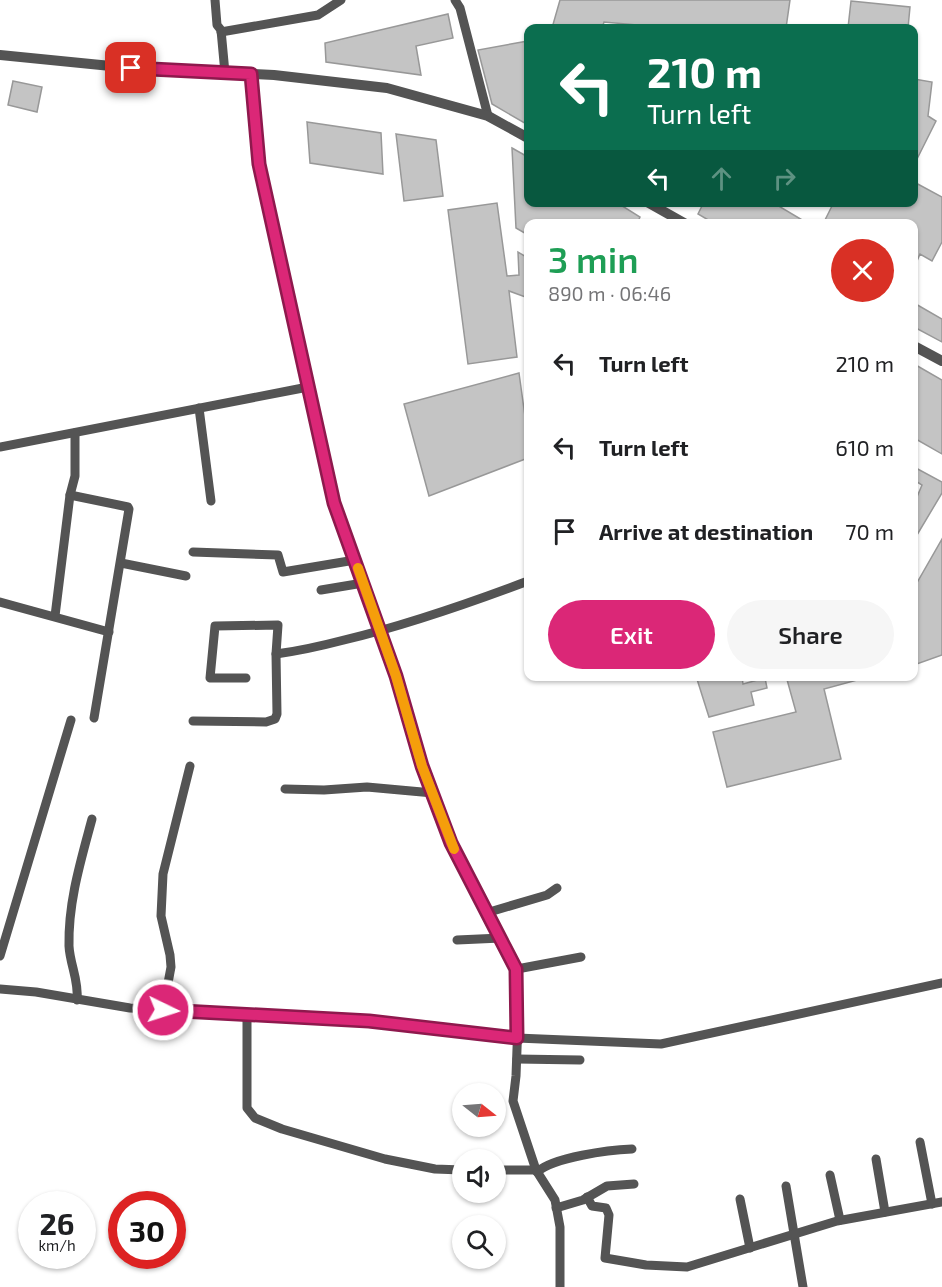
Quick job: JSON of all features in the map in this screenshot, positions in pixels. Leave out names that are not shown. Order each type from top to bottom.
[{"type":"street","points":[[215,0],[225,73]]},
{"type":"street","points":[[221,32],[318,15],[340,0]]},
{"type":"street","points":[[455,0],[460,8],[488,116]]},
{"type":"street","points":[[0,55],[14,58],[70,60],[131,68],[251,74],[387,87],[488,116],[524,136]]},
{"type":"street","points":[[251,74],[259,164],[334,503],[396,676],[413,740],[451,843],[516,969],[517,1059],[513,1101],[537,1171],[555,1200],[560,1227],[560,1287]]},
{"type":"street","points":[[656,207],[677,219]]},
{"type":"street","points":[[918,348],[942,360]]},
{"type":"street","points":[[0,447],[308,387]]},
{"type":"street","points":[[199,408],[211,501]]},
{"type":"street","points":[[55,616],[70,495],[75,476],[75,433]]},
{"type":"street","points":[[70,495],[128,507],[129,515],[94,718]]},
{"type":"street","points":[[193,552],[278,555],[283,572],[355,560]]},
{"type":"street","points":[[121,563],[186,576]]},
{"type":"street","points":[[321,590],[363,583]]},
{"type":"street","points":[[276,654],[300,651],[380,631],[462,606],[524,583]]},
{"type":"street","points":[[0,602],[109,632]]},
{"type":"street","points":[[193,721],[266,722],[275,719],[277,714],[278,626],[215,626],[210,678],[246,678]]},
{"type":"street","points":[[0,956],[71,720]]},
{"type":"street","points":[[163,1010],[171,967],[161,916],[163,874],[190,766]]},
{"type":"street","points":[[285,789],[324,790],[367,787],[433,793]]},
{"type":"street","points":[[77,1000],[78,987],[71,957],[70,928],[75,885],[92,819]]},
{"type":"street","points":[[486,913],[547,896],[557,888]]},
{"type":"street","points":[[456,940],[501,938]]},
{"type":"street","points":[[516,969],[581,957]]},
{"type":"street","points":[[0,989],[36,992],[130,1008],[369,1021],[517,1038],[661,1044],[942,983]]},
{"type":"street","points":[[247,1015],[247,1108],[255,1118],[282,1129],[385,1159],[435,1169],[452,1170]]},
{"type":"street","points":[[517,1059],[580,1060]]},
{"type":"street","points":[[920,1142],[932,1204]]},
{"type":"street","points":[[506,1170],[537,1171],[576,1156],[632,1149]]},
{"type":"street","points":[[876,1159],[885,1212]]},
{"type":"street","points":[[830,1175],[840,1220]]},
{"type":"street","points":[[556,1208],[569,1205],[607,1186],[634,1184]]},
{"type":"street","points":[[786,1186],[803,1287]]},
{"type":"street","points":[[587,1197],[592,1206],[606,1208],[609,1215],[604,1256],[607,1260],[687,1267],[840,1220],[942,1202]]},
{"type":"street","points":[[740,1198],[750,1248]]},
{"type":"building","points":[[560,0],[790,0],[787,24],[604,22],[603,24],[553,24]]},
{"type":"building","points":[[851,1],[910,7],[908,24],[848,24]]},
{"type":"building","points":[[448,14],[453,38],[416,46],[421,75],[326,62],[325,43]]},
{"type":"building","points":[[524,42],[524,123],[492,104],[478,50]]},
{"type":"building","points":[[918,80],[932,82],[928,116],[936,121],[918,157]]},
{"type":"building","points":[[13,81],[42,87],[37,112],[8,105]]},
{"type":"building","points":[[307,122],[381,133],[383,174],[310,163]]},
{"type":"building","points":[[396,134],[436,140],[443,196],[404,201]]},
{"type":"building","points":[[512,148],[524,155],[524,207],[624,207],[640,217],[639,219],[524,219],[524,233],[516,228]]},
{"type":"building","points":[[918,184],[942,197],[942,242],[932,261],[920,254],[918,259],[918,219],[826,219],[832,207],[918,207]]},
{"type":"building","points":[[497,203],[507,276],[519,275],[518,252],[524,256],[524,297],[509,291],[517,357],[468,364],[448,210]]},
{"type":"building","points":[[702,207],[780,207],[801,219],[706,219],[698,214]]},
{"type":"building","points":[[918,305],[942,319],[942,342],[918,329]]},
{"type":"building","points":[[918,366],[942,380],[942,454],[918,440]]},
{"type":"building","points":[[519,373],[524,409],[524,460],[429,496],[404,404]]},
{"type":"building","points":[[918,469],[942,482],[942,493],[918,533],[918,494],[922,485],[918,482]]},
{"type":"building","points":[[942,539],[942,655],[918,664],[918,581]]},
{"type":"building","points":[[698,681],[743,681],[743,684],[766,681],[767,688],[751,692],[754,705],[709,717]]},
{"type":"building","points":[[787,681],[854,681],[824,689],[841,759],[727,787],[713,732],[796,712]]},
{"type":"slow traffic","points":[[358,568],[396,676],[413,740],[454,849]]},
{"type":"route","points":[[131,68],[251,74],[259,164],[334,503],[396,676],[413,740],[451,843],[510,955],[516,969],[518,990],[517,1038],[369,1021],[163,1010]]}]
